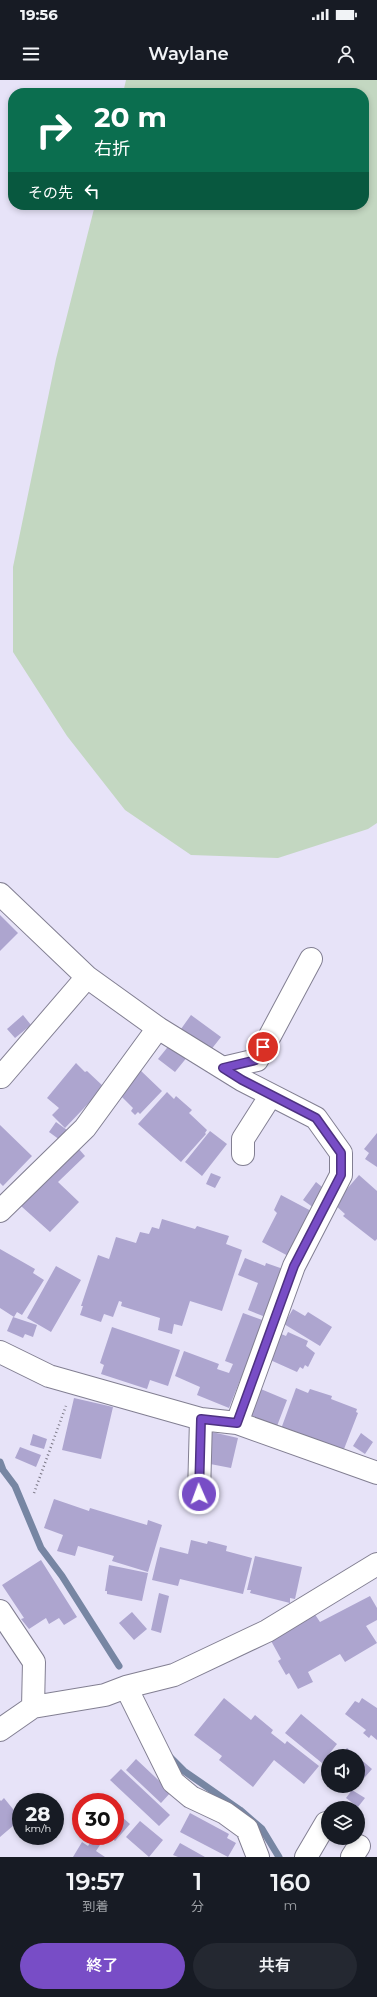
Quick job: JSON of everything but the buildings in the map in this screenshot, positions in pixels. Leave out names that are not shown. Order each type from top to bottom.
[{"type":"street","points":[[0,894],[87,977],[158,1028],[242,1080],[316,1118],[341,1153],[341,1175],[294,1266],[237,1423]]},
{"type":"street","points":[[223,1068],[256,1060],[311,960]]},
{"type":"street","points":[[1,1077],[87,977]]},
{"type":"street","points":[[0,1211],[85,1128],[158,1028]]},
{"type":"street","points":[[243,1154],[243,1139],[270,1095]]},
{"type":"street","points":[[0,1352],[49,1376],[201,1419],[237,1423],[377,1473]]},
{"type":"street","points":[[199,1494],[201,1419]]},
{"type":"street","points":[[0,1730],[33,1707],[105,1695],[126,1687],[174,1675],[267,1631],[377,1564]]},
{"type":"street","points":[[0,1611],[34,1662],[33,1707]]},
{"type":"street","points":[[126,1687],[173,1782],[191,1797],[224,1813],[247,1829],[258,1857]]},
{"type":"street","points":[[306,1857],[321,1831]]},
{"type":"path","points":[[34,1493],[74,1383]]},
{"type":"green space","points":[[126,80],[377,80],[377,823],[368,829],[278,858],[191,855],[125,810],[67,736],[13,652],[13,567],[56,359],[94,210],[369,210],[369,88],[124,88]]},
{"type":"waterway","points":[[0,1462],[3,1470],[15,1486],[41,1548],[62,1576],[119,1666]]},
{"type":"waterway","points":[[170,1757],[184,1771],[240,1810],[262,1829],[279,1857]]},
{"type":"route","points":[[199,1494],[198,1468],[201,1419],[237,1423],[294,1266],[341,1175],[341,1153],[316,1118],[242,1080],[223,1068],[256,1060],[263,1047]]}]
